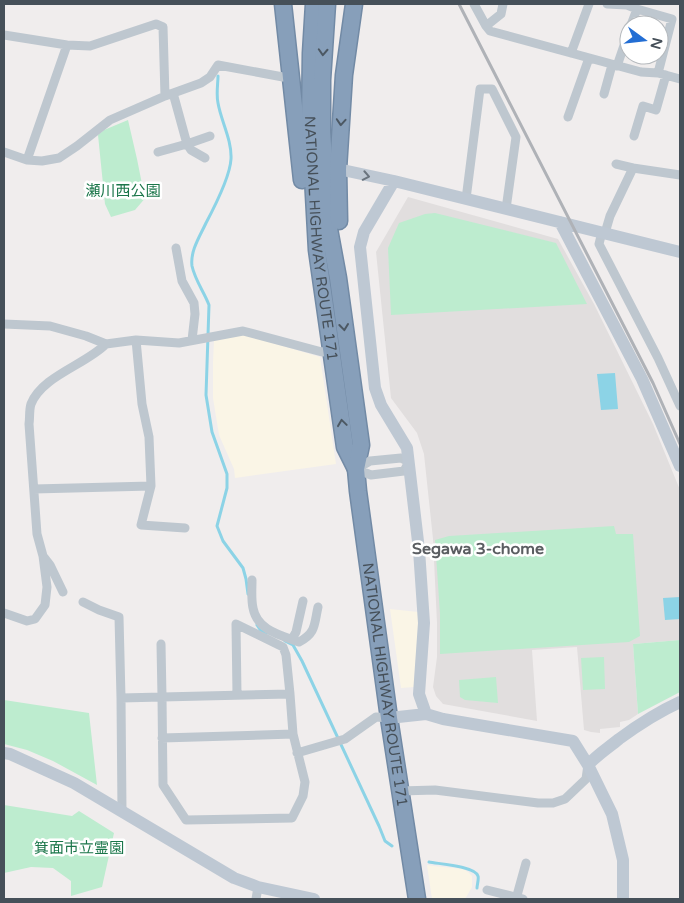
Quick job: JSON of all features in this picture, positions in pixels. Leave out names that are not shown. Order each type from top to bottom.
[{"type":"highway","points":[[283,4],[303,189],[317,250]]},
{"type":"highway","name":"NATIONAL HIGHWAY ROUTE 171","points":[[314,4],[310,123],[317,250],[345,447],[356,469]]},
{"type":"highway","name":"NATIONAL HIGHWAY ROUTE 171","points":[[327,4],[322,80],[322,131],[329,229],[338,278],[361,445],[356,469],[358,491],[389,718],[417,899]]},
{"type":"highway","points":[[338,278],[338,170],[344,75],[354,4]]},
{"type":"street","points":[[474,4],[490,31],[615,66],[680,79]]},
{"type":"street","points":[[486,26],[501,14],[503,4]]},
{"type":"street","points":[[571,53],[589,4]]},
{"type":"street","points":[[607,4],[628,4],[637,9],[676,20],[662,74],[656,110],[643,106],[634,136]]},
{"type":"street","points":[[635,15],[637,9]]},
{"type":"street","points":[[4,35],[67,45],[90,46],[156,24],[163,27],[169,94],[187,144],[191,150],[205,158]]},
{"type":"street","points":[[27,160],[67,45]]},
{"type":"street","points":[[604,94],[619,56]]},
{"type":"street","points":[[568,117],[589,58]]},
{"type":"street","points":[[4,152],[27,160],[42,161],[59,158],[110,120],[169,94],[201,83],[210,77],[218,65],[283,77],[291,76]]},
{"type":"street","points":[[466,199],[480,89],[492,89],[516,137],[506,209]]},
{"type":"street","points":[[158,152],[210,136]]},
{"type":"street","points":[[616,164],[680,174]]},
{"type":"street","points":[[633,168],[599,244],[658,358],[680,406]]},
{"type":"street","points":[[338,170],[394,181],[680,252]]},
{"type":"street","points":[[394,181],[364,232],[360,247],[375,388],[381,405],[407,448],[409,462],[419,550],[424,623],[419,694],[426,714]]},
{"type":"street","points":[[560,222],[642,379],[680,466]]},
{"type":"street","points":[[176,248],[182,281],[194,303],[195,314],[192,340]]},
{"type":"street","points":[[4,324],[50,326],[106,344],[136,340],[179,343],[243,331],[322,352],[331,350]]},
{"type":"street","points":[[136,340],[142,404],[149,437],[151,486],[141,525],[185,528]]},
{"type":"street","points":[[4,613],[27,621],[35,619],[45,605],[47,588],[43,556],[37,534],[29,424],[30,406],[36,394],[47,383],[99,352],[106,344]]},
{"type":"street","points":[[356,469],[370,461],[401,458],[409,462]]},
{"type":"street","points":[[356,469],[371,475],[404,471],[409,462]]},
{"type":"street","points":[[34,490],[151,486]]},
{"type":"street","points":[[43,556],[50,565],[63,592]]},
{"type":"street","points":[[252,580],[253,608],[258,620],[265,628],[286,641]]},
{"type":"street","points":[[161,644],[163,785],[186,820],[292,818],[303,796],[305,782],[293,734],[286,641],[296,632],[303,601]]},
{"type":"street","points":[[83,602],[119,617],[122,812]]},
{"type":"street","points":[[237,695],[236,624],[286,641],[298,642],[308,637],[312,632],[318,607]]},
{"type":"street","points":[[121,698],[290,694]]},
{"type":"street","points":[[400,791],[435,790],[538,803],[553,803],[565,799],[586,779],[588,765],[596,756],[642,722],[680,702]]},
{"type":"street","points":[[297,753],[339,741],[376,717],[389,718],[426,714],[443,719],[573,741],[588,765],[612,814],[623,860],[623,899]]},
{"type":"street","points":[[162,738],[293,734]]},
{"type":"street","points":[[4,753],[74,782],[257,893],[314,899]]},
{"type":"street","points":[[487,890],[518,899],[526,863]]},
{"type":"shaded area","points":[[408,197],[558,239],[594,304],[653,424],[680,490],[680,640],[633,644],[638,714],[629,720],[620,722],[620,727],[600,729],[600,733],[584,730],[577,647],[532,650],[537,721],[443,704],[436,696],[433,687],[437,657],[437,623],[433,539],[424,454],[417,433],[391,398],[376,252]]},
{"type":"shaded area","points":[[241,334],[320,357],[336,464],[235,478],[234,469],[219,435],[213,398],[213,362],[214,340]]},
{"type":"shaded area","points":[[390,609],[418,612],[414,687],[401,688]]},
{"type":"shaded area","points":[[427,865],[463,869],[468,872],[472,876],[472,887],[465,899],[432,899]]},
{"type":"green space","name":"瀬川西公園","points":[[128,120],[142,184],[153,183],[147,196],[135,210],[111,217],[105,204],[98,135],[104,130]]},
{"type":"green space","points":[[435,213],[556,243],[587,304],[391,315],[388,248],[399,223],[425,214]]},
{"type":"green space","points":[[614,526],[616,534],[633,534],[640,636],[629,642],[440,654],[440,614],[435,540],[449,536]]},
{"type":"green space","points":[[680,640],[680,692],[638,714],[633,644]]},
{"type":"green space","points":[[604,657],[605,689],[583,690],[581,658]]},
{"type":"green space","points":[[496,677],[498,703],[465,700],[460,697],[459,680]]},
{"type":"green space","points":[[4,700],[89,713],[97,785],[53,761],[27,750],[4,744]]},
{"type":"green space","name":"箕面市立霊園","points":[[4,805],[72,816],[79,811],[114,833],[102,887],[71,896],[71,881],[53,868],[31,867],[4,873]]},
{"type":"water","points":[[615,373],[618,409],[601,410],[597,374]]},
{"type":"water","points":[[680,597],[680,619],[665,620],[663,598]]},
{"type":"waterway","points":[[218,76],[217,100],[230,145],[231,159],[222,191],[198,238],[194,249],[192,266],[209,305],[206,395],[212,432],[227,474],[227,488],[217,526],[223,541],[243,568],[248,594]]},
{"type":"waterway","points":[[257,625],[261,631],[268,633]]},
{"type":"waterway","points":[[285,641],[293,645],[302,661],[385,841],[392,846]]},
{"type":"waterway","points":[[429,862],[470,870],[478,876],[477,888]]},
{"type":"railway","points":[[459,4],[653,383],[680,444]]},
{"type":"district","name":"Segawa 3-chome","points":[[478,548]]}]
